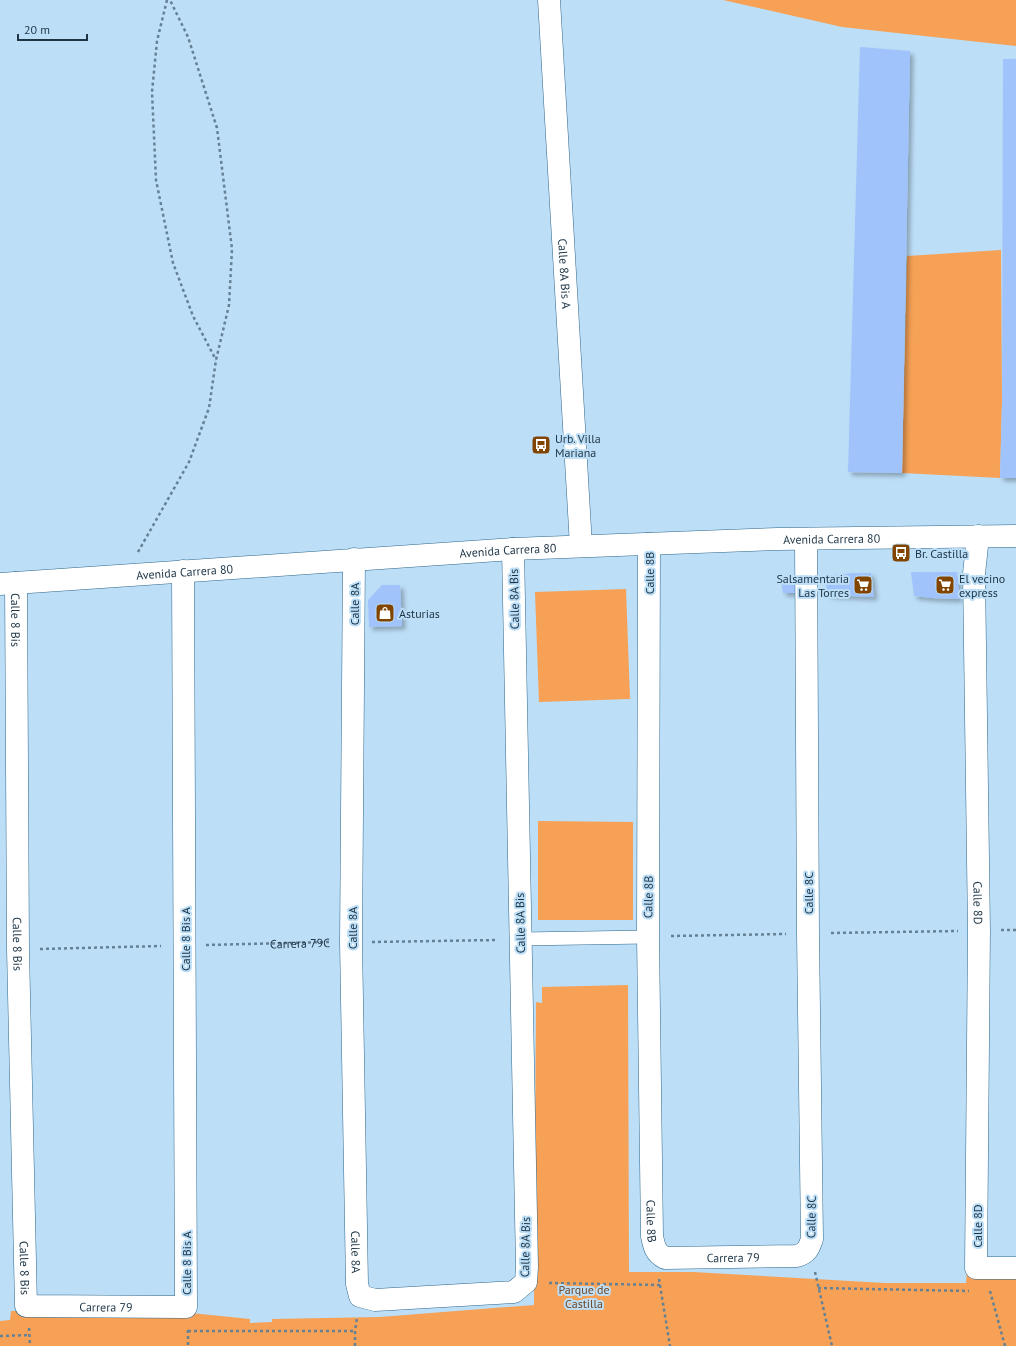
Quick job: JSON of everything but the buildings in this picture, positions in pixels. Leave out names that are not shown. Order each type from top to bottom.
[{"type":"street","name":"Calle 8A Bis A","points":[[549,0],[581,546]]},
{"type":"street","name":"Calle 8D","points":[[976,1268],[979,931],[974,574],[978,536]]},
{"type":"street","name":"Avenida Carrera 80","points":[[8,583],[513,549],[806,539],[1016,536]]},
{"type":"street","name":"Calle 8C","points":[[806,539],[808,926],[812,1239],[810,1247]]},
{"type":"street","name":"Calle 8B","points":[[649,544],[648,937],[652,1236],[655,1251]]},
{"type":"street","name":"Calle 8A Bis","points":[[513,549],[527,1267],[520,1287]]},
{"type":"street","name":"Calle 8A","points":[[354,560],[351,942],[357,1284],[360,1296]]},
{"type":"street","name":"Calle 8 Bis A","points":[[183,571],[186,1307]]},
{"type":"street","name":"Calle 8 Bis","points":[[8,583],[26,1306]]},
{"type":"street","name":"Carrera 79","points":[[655,1251],[665,1258],[797,1256],[805,1253],[810,1247]]},
{"type":"street","points":[[976,1268],[1016,1268]]},
{"type":"street","points":[[360,1296],[375,1300],[520,1287]]},
{"type":"street","name":"Carrera 79","points":[[26,1306],[186,1307]]},
{"type":"lane","points":[[520,939],[648,937]]},
{"type":"path","points":[[168,0],[158,41],[152,92],[156,180],[173,263],[193,316],[216,360]]},
{"type":"path","points":[[125,575],[189,462],[209,408],[216,360],[229,305],[232,249],[217,128],[188,37],[168,0]]},
{"type":"path","name":"Carrera 79C","points":[[18,949],[520,939]]},
{"type":"path","points":[[810,1247],[832,1346]]},
{"type":"path","points":[[655,1251],[670,1346]]},
{"type":"path","points":[[976,1268],[990,1291],[1005,1346]]},
{"type":"path","points":[[520,1287],[660,1285]]},
{"type":"path","points":[[818,1288],[975,1291]]},
{"type":"path","points":[[982,1291],[990,1291]]},
{"type":"path","points":[[355,1346],[355,1331],[360,1296]]},
{"type":"path","points":[[188,1331],[355,1331]]},
{"type":"path","points":[[0,1336],[30,1335]]},
{"type":"green space","points":[[723,0],[1016,0],[1016,46],[842,27]]},
{"type":"green space","points":[[1001,250],[1002,403],[1000,478],[902,473],[907,256]]},
{"type":"green space","points":[[626,589],[630,699],[539,702],[535,592]]},
{"type":"green space","points":[[538,821],[633,822],[633,920],[538,920]]},
{"type":"green space","name":"Parque de Castilla","points":[[628,985],[629,1272],[693,1272],[885,1283],[966,1283],[967,1270],[1016,1270],[1016,1346],[0,1346],[0,1321],[10,1320],[11,1311],[191,1313],[250,1319],[250,1323],[272,1322],[272,1319],[380,1317],[534,1305],[536,1002],[542,1003],[542,987]]},
{"type":"place","name":"Urb. Villa Mariana","points":[[541,445]]},
{"type":"place","name":"Br. Castilla","points":[[901,553]]},
{"type":"place","name":"Salsamentaria Las Torres","points":[[863,585]]},
{"type":"place","name":"El vecino express","points":[[945,585]]},
{"type":"place","name":"Asturias","points":[[385,613]]}]
